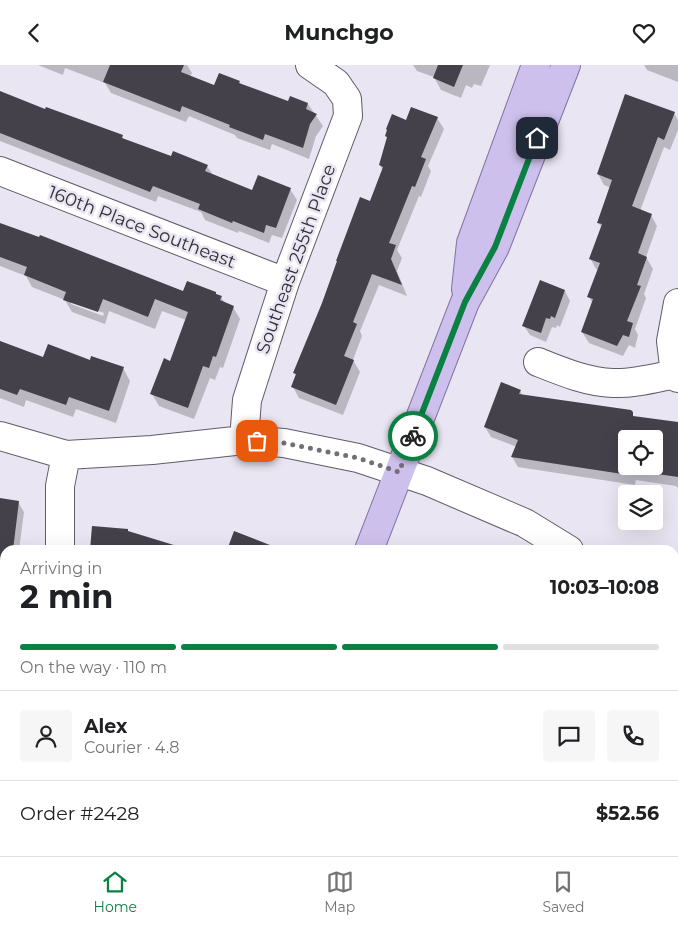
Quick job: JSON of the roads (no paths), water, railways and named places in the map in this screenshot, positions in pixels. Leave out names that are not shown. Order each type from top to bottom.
[{"type":"main road","points":[[465,302],[471,243],[536,65]]},
{"type":"main road","points":[[371,545],[465,302],[495,247],[566,65]]},
{"type":"street","name":"Southeast 255th Place","points":[[244,440],[247,400],[285,282],[348,116],[347,99],[336,83],[310,65]]},
{"type":"street","name":"160th Place Southeast","points":[[0,171],[285,282]]},
{"type":"street","points":[[538,363],[583,379],[614,383],[676,376],[671,341],[678,303]]},
{"type":"street","points":[[0,436],[66,455],[152,450],[244,440],[284,443],[358,458],[427,481],[525,523],[562,545]]},
{"type":"street","points":[[60,545],[60,487],[66,455]]}]
